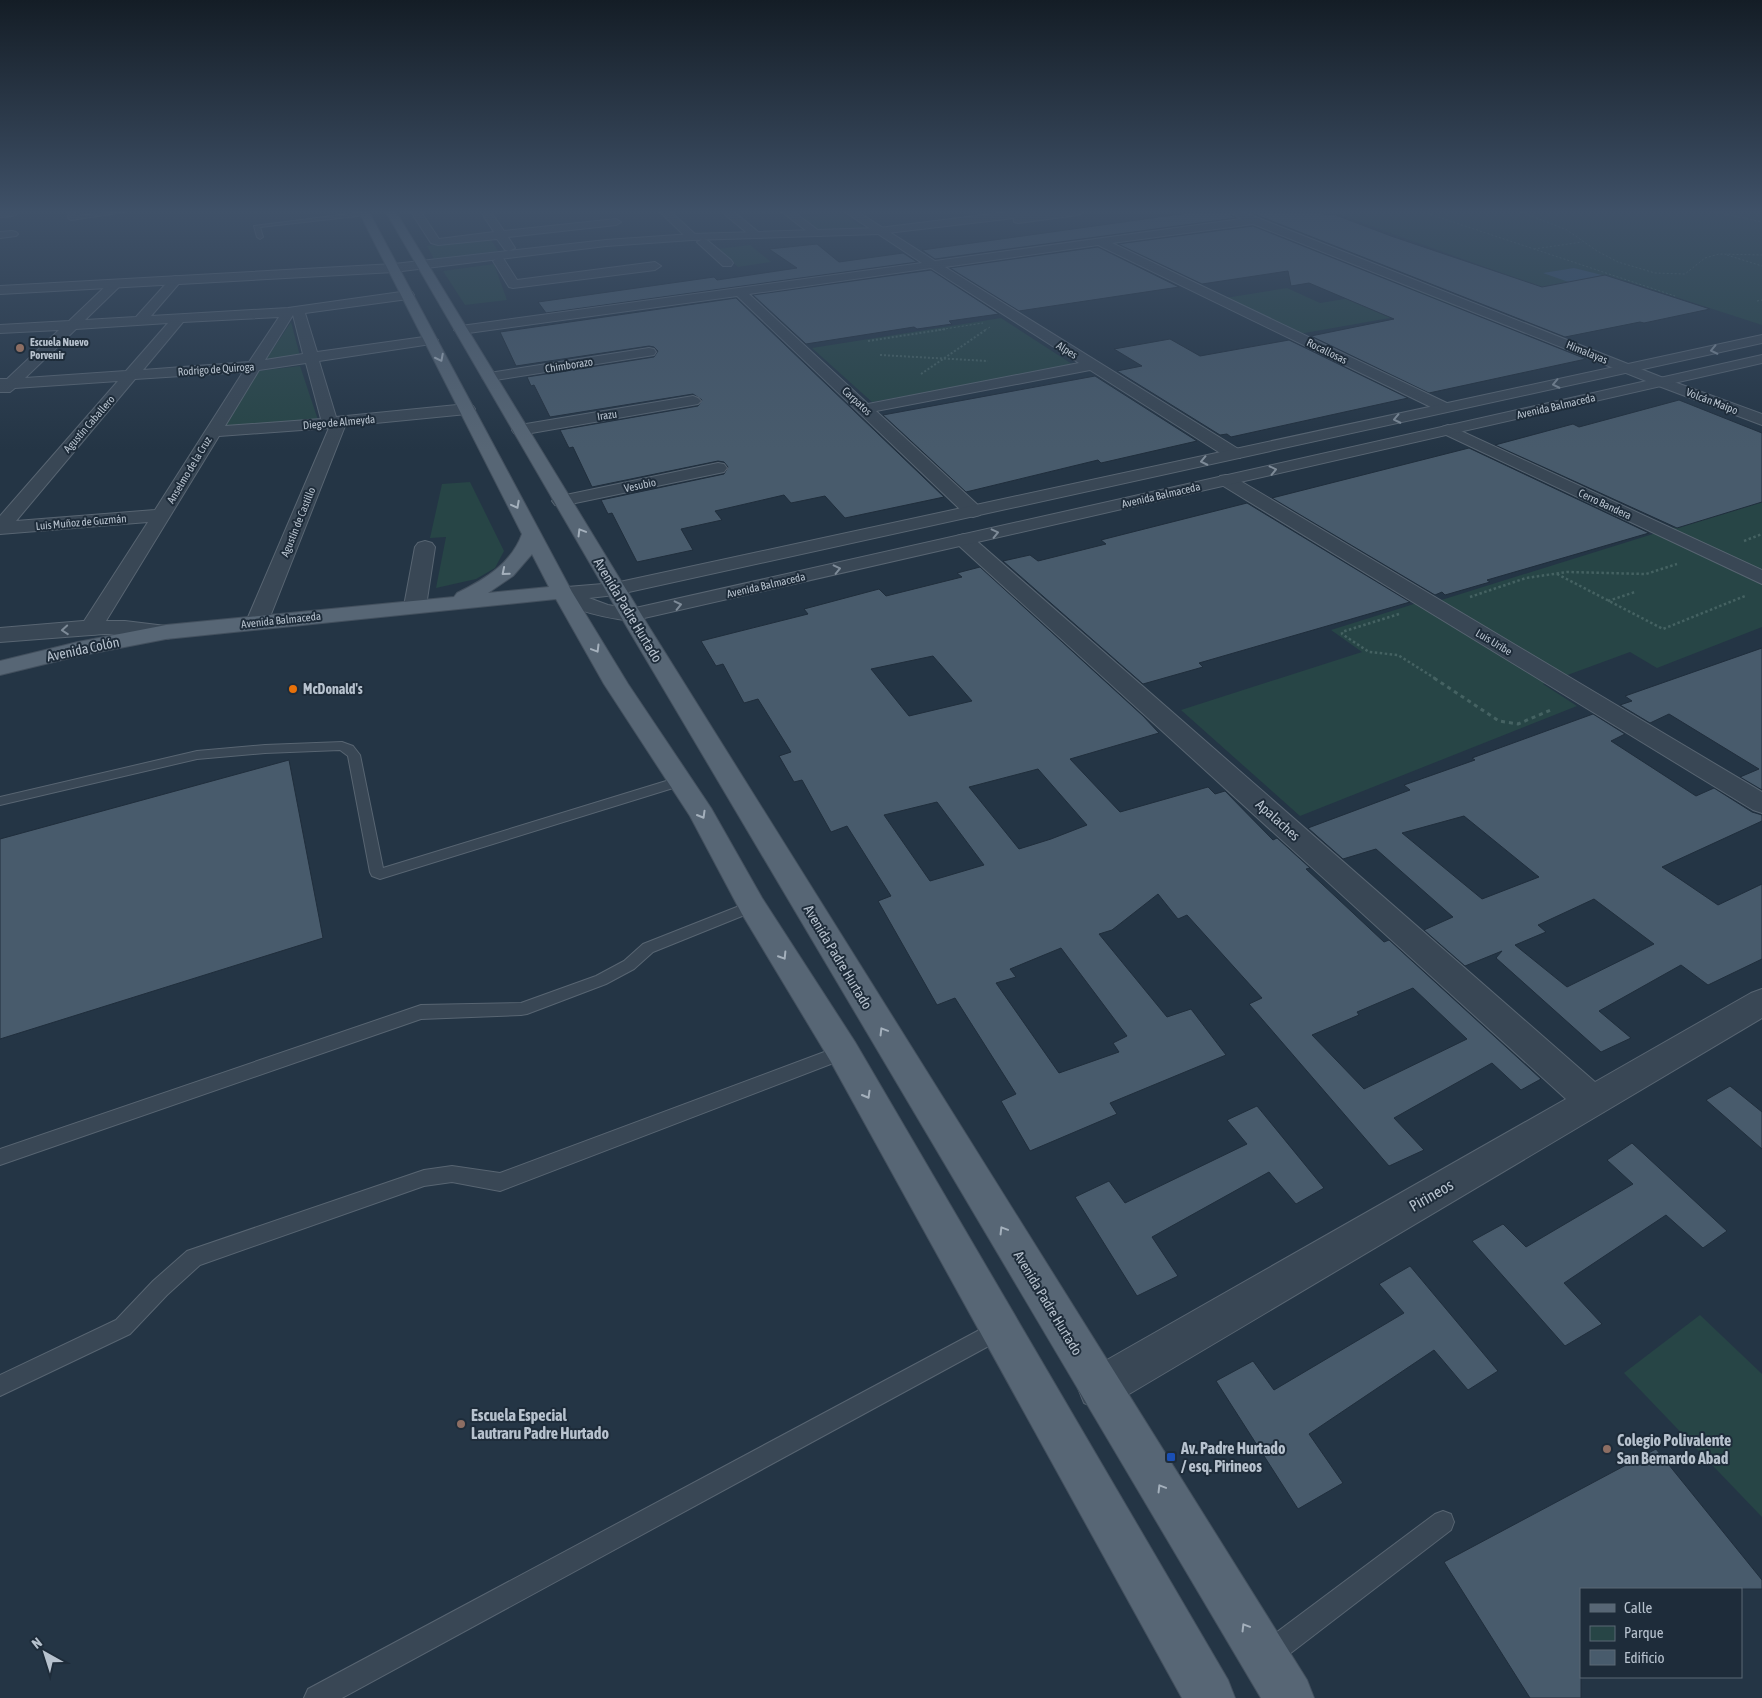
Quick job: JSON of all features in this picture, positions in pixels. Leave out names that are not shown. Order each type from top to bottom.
[{"type":"main road","points":[[406,291],[562,592],[616,684],[702,814],[752,906],[843,1052],[1210,1698]]},
{"type":"main road","name":"Avenida Padre Hurtado","points":[[438,291],[623,602],[1289,1698]]},
{"type":"main road","points":[[448,603],[482,588],[508,570],[525,551],[532,533]]},
{"type":"main road","name":"Avenida Balmaceda","points":[[166,632],[562,592]]},
{"type":"main road","name":"Avenida Colón","points":[[0,668],[166,632]]},
{"type":"street","points":[[4,387],[107,291]]},
{"type":"street","points":[[140,321],[166,291]]},
{"type":"street","points":[[461,330],[745,291]]},
{"type":"street","name":"Alpes","points":[[970,291],[1006,317],[1091,365],[1234,454]]},
{"type":"street","name":"Rocallosas","points":[[1203,291],[1445,408]]},
{"type":"street","name":"Himalayas","points":[[1433,291],[1661,382]]},
{"type":"street","name":"Carpatos","points":[[740,292],[973,511]]},
{"type":"street","points":[[0,330],[293,311],[408,295]]},
{"type":"street","points":[[293,311],[313,358],[334,423]]},
{"type":"street","name":"Anselmo de la Cruz","points":[[90,628],[253,367],[293,311]]},
{"type":"street","name":"Agustín Caballero","points":[[0,528],[179,319]]},
{"type":"street","name":"Avenida Balmaceda","points":[[562,592],[584,605],[614,613],[623,602],[973,511],[1762,339]]},
{"type":"street","name":"Rodrigo de Quiroga","points":[[4,387],[131,375],[253,367],[431,340]]},
{"type":"street","name":"Chimborazo","points":[[489,377],[649,352]]},
{"type":"street","name":"Avenida Balmaceda","points":[[562,592],[580,593],[623,602],[964,540],[1762,359]]},
{"type":"street","points":[[864,409],[1091,365]]},
{"type":"street","name":"Volcán Maipo","points":[[1661,382],[1762,420]]},
{"type":"street","name":"Irazu","points":[[520,430],[693,401]]},
{"type":"street","name":"Diego de Almeyda","points":[[212,432],[334,423],[467,409]]},
{"type":"street","name":"Agustín de Castillo","points":[[257,622],[334,423]]},
{"type":"street","name":"Cerro Bandera","points":[[1448,430],[1762,578]]},
{"type":"street","name":"Vesubio","points":[[562,501],[718,468]]},
{"type":"street","name":"Luis Uribe","points":[[1226,480],[1762,804]]},
{"type":"street","name":"Luis Muñoz de Guzmán","points":[[0,528],[162,515]]},
{"type":"street","name":"Apalaches","points":[[964,540],[1592,1101]]},
{"type":"street","points":[[415,606],[425,548]]},
{"type":"street","name":"Avenida Balmaceda","points":[[0,636],[90,628],[132,628],[166,632]]},
{"type":"street","points":[[0,663],[32,660]]},
{"type":"street","name":"Pirineos","points":[[1099,1388],[1762,1002]]},
{"type":"lane","points":[[0,801],[16,799],[197,755],[265,748],[342,746],[350,749],[354,754],[377,872],[380,874],[681,781]]},
{"type":"lane","points":[[0,1156],[421,1012],[521,1009],[602,980],[629,965],[648,948],[752,906]]},
{"type":"lane","points":[[0,1386],[123,1327],[160,1288],[194,1258],[424,1178],[452,1174],[500,1182],[843,1052]]},
{"type":"lane","points":[[317,1698],[1000,1329]]},
{"type":"lane","points":[[1264,1657],[1443,1522]]},
{"type":"path","points":[[1661,291],[1675,296]]},
{"type":"path","points":[[1757,301],[1762,300]]},
{"type":"path","points":[[868,341],[1006,317]]},
{"type":"path","points":[[921,374],[1006,317]]},
{"type":"path","points":[[880,355],[994,361]]},
{"type":"path","points":[[1584,696],[1518,724],[1499,721],[1405,658],[1398,655],[1369,652],[1342,634],[1342,632],[1526,578],[1556,574],[1646,574],[1710,554],[1762,534]]},
{"type":"path","points":[[1556,574],[1663,630],[1749,594]]},
{"type":"path","points":[[1608,601],[1635,592]]},
{"type":"green space","points":[[456,291],[504,291],[507,300],[465,305]]},
{"type":"green space","points":[[1267,291],[1294,291],[1320,303],[1392,291],[1420,291],[1458,306],[1299,334],[1225,298]]},
{"type":"green space","points":[[1552,291],[1574,291],[1560,294]]},
{"type":"green space","points":[[1658,291],[1762,291],[1762,325]]},
{"type":"green space","points":[[1001,318],[1075,366],[872,402],[812,348]]},
{"type":"green space","points":[[291,322],[300,356],[265,361]]},
{"type":"green space","points":[[300,366],[318,420],[221,432],[258,371]]},
{"type":"green space","points":[[470,482],[504,551],[495,568],[476,579],[436,588],[446,537],[430,538],[442,484]]},
{"type":"green space","points":[[1762,500],[1762,627],[1657,668],[1630,652],[1543,684],[1577,706],[1300,816],[1181,710],[1362,652],[1331,630],[1430,599],[1435,602]]},
{"type":"green space","points":[[1700,1315],[1762,1374],[1762,1517],[1624,1373]]},
{"type":"building","points":[[614,291],[704,291],[546,313],[538,302]]},
{"type":"building","points":[[780,291],[964,291],[999,314],[949,321],[952,324],[917,329],[914,327],[806,344],[753,295]]},
{"type":"building","points":[[987,291],[1151,291],[1019,311]]},
{"type":"building","points":[[1328,291],[1416,291],[1586,359],[1429,393],[1311,336],[1394,319]]},
{"type":"building","points":[[1449,291],[1655,291],[1710,309],[1644,323],[1640,322],[1565,337]]},
{"type":"building","points":[[736,298],[944,497],[845,518],[825,496],[791,503],[784,495],[715,511],[722,520],[681,529],[693,550],[637,562],[612,513],[608,514],[601,500],[724,474],[728,467],[724,462],[718,461],[592,487],[573,447],[569,448],[560,430],[698,406],[702,400],[693,394],[550,417],[534,385],[531,386],[527,377],[654,357],[658,351],[654,347],[649,346],[516,366],[500,332]]},
{"type":"building","points":[[1170,339],[1200,356],[1289,340],[1408,398],[1231,437],[1227,434],[1220,435],[1117,371],[1142,366],[1114,349]]},
{"type":"building","points":[[1095,376],[1197,441],[1101,463],[1098,460],[966,492],[883,415]]},
{"type":"building","points":[[1679,400],[1762,433],[1762,502],[1677,528],[1495,445],[1573,424],[1579,427]]},
{"type":"building","points":[[1469,448],[1649,533],[1487,580],[1490,582],[1445,595],[1442,592],[1435,595],[1272,498]]},
{"type":"building","points":[[1247,503],[1410,602],[1199,663],[1203,667],[1143,684],[1003,561],[1030,555],[1038,561],[1106,544],[1101,540]]},
{"type":"building","points":[[980,567],[1143,716],[1159,733],[1070,759],[1120,812],[1208,787],[1215,794],[1225,791],[1273,840],[1277,838],[1310,868],[1306,869],[1384,942],[1389,940],[1541,1079],[1521,1090],[1492,1063],[1394,1118],[1424,1150],[1389,1166],[1249,1004],[1262,998],[1187,915],[1178,919],[1158,894],[1112,930],[1099,934],[1167,1017],[1191,1009],[1226,1055],[1110,1103],[1117,1114],[1030,1151],[1001,1101],[1016,1094],[955,998],[937,1005],[878,901],[891,896],[847,826],[831,832],[802,780],[794,782],[779,756],[791,752],[758,699],[744,703],[723,664],[716,666],[701,641],[808,614],[804,609],[879,589],[886,596],[962,577],[957,573]],"holes":[[[933,656],[972,701],[909,716],[871,669]],[[1038,769],[1087,825],[1019,849],[969,787]],[[937,802],[984,865],[930,881],[884,815]],[[1061,948],[1127,1036],[1113,1043],[1119,1052],[1059,1073],[996,983],[1016,977],[1010,969]],[[1413,988],[1467,1039],[1364,1089],[1312,1035],[1359,1015],[1357,1012]]]},
{"type":"building","points":[[1762,648],[1762,790],[1740,777],[1759,769],[1669,714],[1650,723],[1620,705],[1632,701],[1625,696]]},
{"type":"building","points":[[1593,714],[1625,734],[1611,741],[1696,796],[1714,788],[1752,812],[1762,815],[1762,821],[1662,867],[1718,905],[1762,884],[1762,959],[1708,985],[1681,965],[1599,1011],[1631,1038],[1601,1052],[1496,958],[1502,951],[1465,966],[1424,930],[1453,917],[1376,849],[1343,859],[1308,828],[1410,790],[1404,785],[1475,760],[1472,758]],"holes":[[[1464,816],[1539,877],[1482,899],[1402,833]],[[1594,899],[1654,944],[1567,987],[1515,945],[1546,932],[1538,925]]]},
{"type":"building","points":[[289,760],[323,938],[0,1039],[0,839]]},
{"type":"building","points":[[1730,1086],[1762,1112],[1762,1149],[1706,1100]]},
{"type":"building","points":[[1257,1106],[1324,1188],[1296,1204],[1269,1172],[1152,1237],[1178,1276],[1137,1296],[1075,1197],[1109,1181],[1125,1203],[1247,1144],[1227,1120]]},
{"type":"building","points":[[1632,1143],[1727,1231],[1703,1248],[1666,1215],[1564,1283],[1602,1324],[1565,1346],[1472,1241],[1503,1224],[1526,1247],[1633,1184],[1607,1160]]},
{"type":"building","points":[[1410,1266],[1498,1371],[1468,1390],[1434,1350],[1309,1434],[1343,1483],[1298,1509],[1216,1381],[1253,1361],[1274,1390],[1404,1313],[1379,1284]]},
{"type":"building","points":[[1656,1449],[1762,1580],[1762,1589],[1580,1588],[1581,1698],[1530,1698],[1444,1562]]},
{"type":"place","name":"Escuela Nuevo Porvenir","points":[[20,348]]},
{"type":"place","name":"McDonald's","points":[[293,689]]},
{"type":"place","name":"Escuela Especial Lautraru Padre Hurtado","points":[[461,1424]]},
{"type":"place","name":"Colegio Polivalente San Bernardo Abad","points":[[1607,1449]]},
{"type":"place","name":"Av. Padre Hurtado / esq. Pirineos","points":[[1171,1457]]}]
